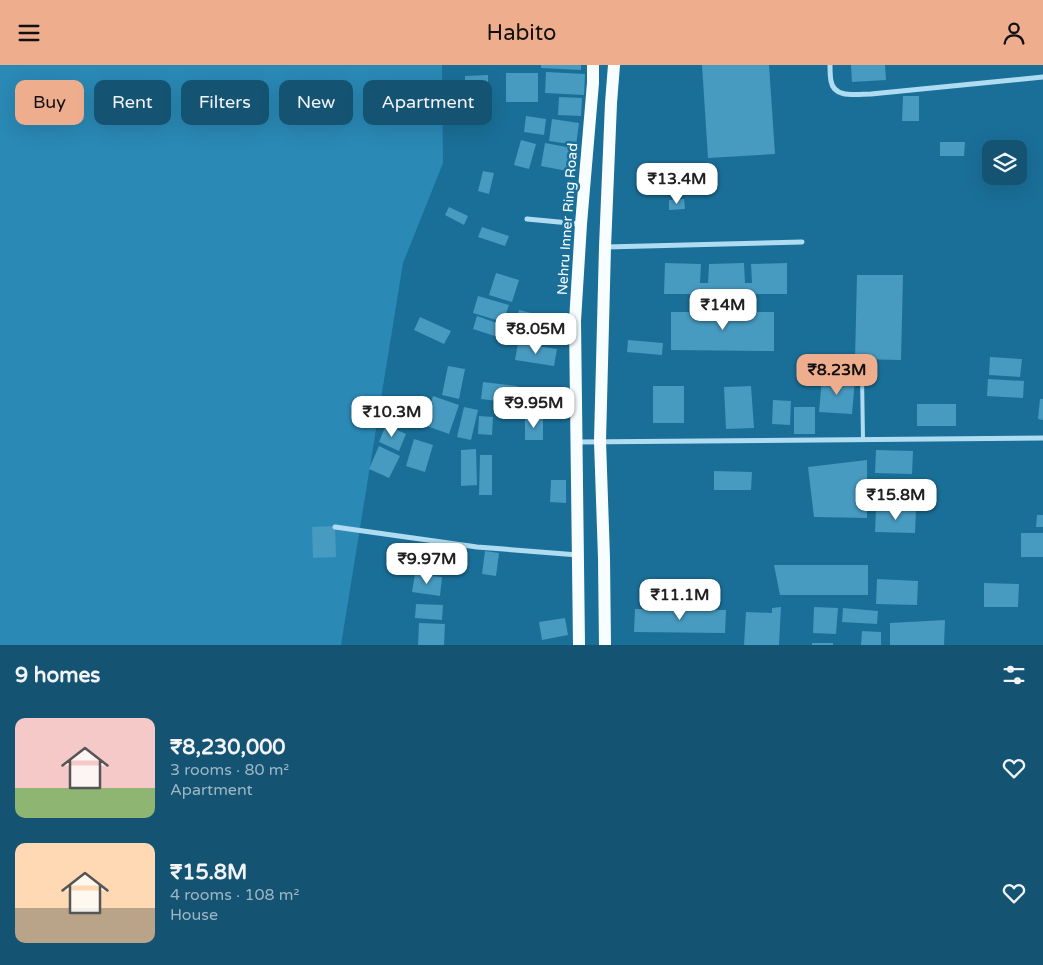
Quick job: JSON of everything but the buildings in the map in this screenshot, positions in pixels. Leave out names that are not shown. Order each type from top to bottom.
[{"type":"main road","name":"Nehru Inner Ring Road","points":[[579,645],[575,321],[593,65]]},
{"type":"main road","points":[[605,645],[600,441],[605,247],[614,65]]},
{"type":"street","points":[[830,65],[831,83],[835,91],[844,95],[1043,77]]},
{"type":"street","points":[[527,219],[581,224]]},
{"type":"street","points":[[605,247],[802,242]]},
{"type":"street","points":[[577,442],[1043,438]]},
{"type":"street","points":[[335,527],[477,547],[578,555]]},
{"type":"lane","points":[[862,375],[863,439]]},
{"type":"shaded area","points":[[0,65],[442,65],[442,80],[363,80],[363,125],[443,125],[443,163],[403,263],[341,645],[0,645]]}]
